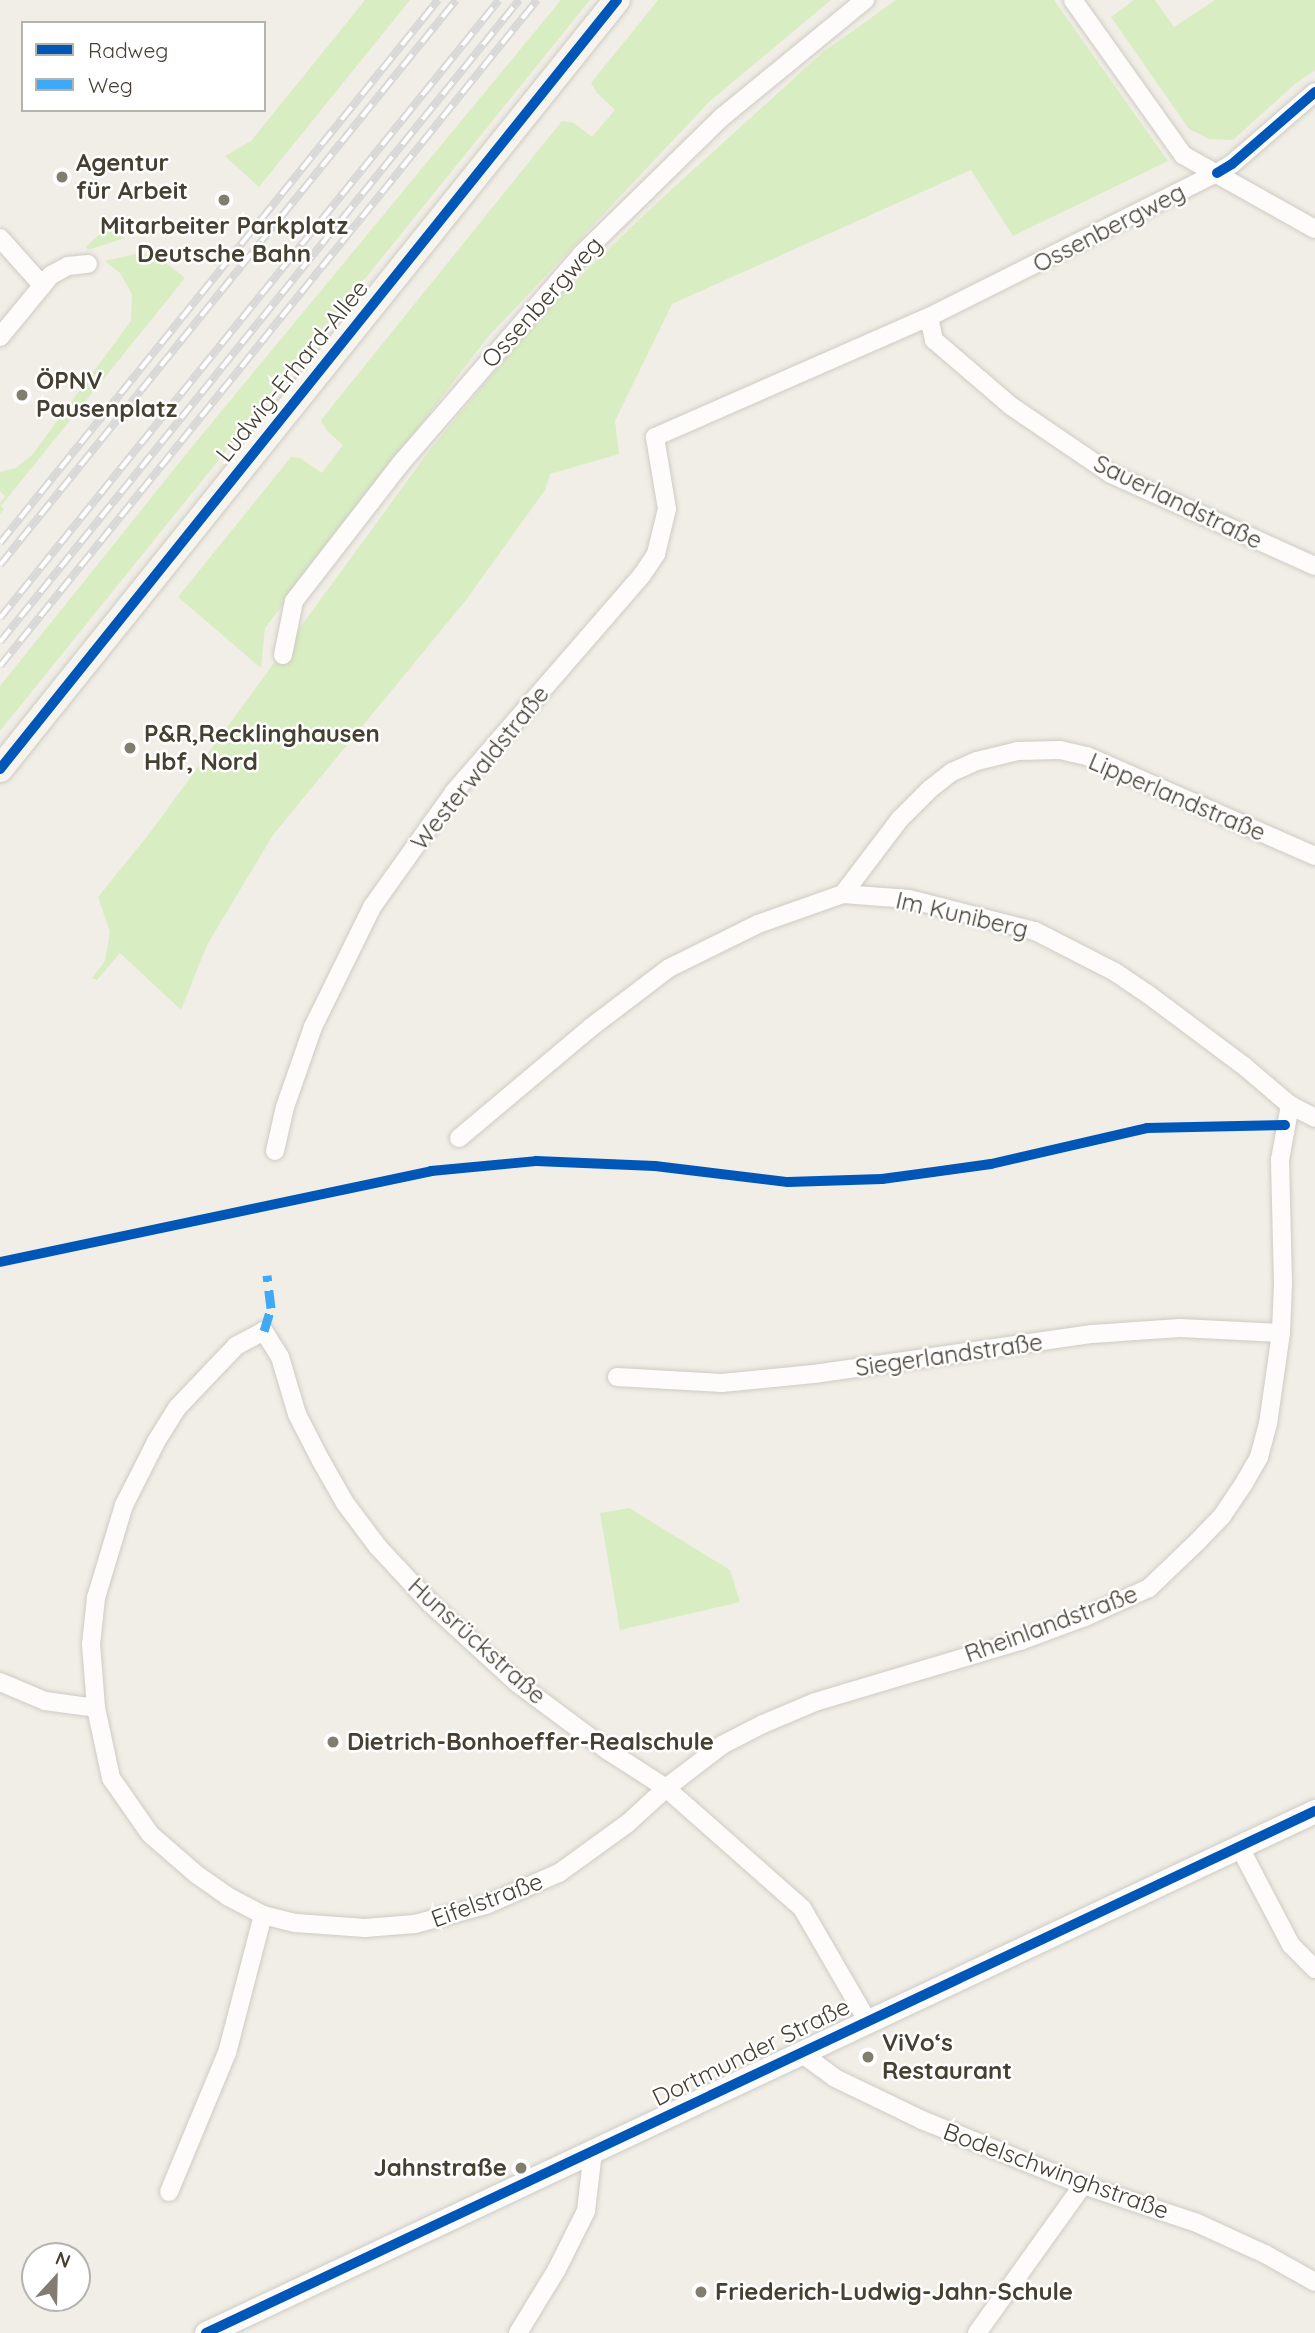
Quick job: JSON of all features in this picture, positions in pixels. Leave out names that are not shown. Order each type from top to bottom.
[{"type":"main road","name":"Ludwig-Erhard-Allee","points":[[0,769],[617,0]]},
{"type":"street","name":"Ossenbergweg","points":[[283,655],[295,601],[401,463],[583,254],[722,117],[865,0]]},
{"type":"street","points":[[1073,0],[1183,155],[1315,229]]},
{"type":"street","name":"Ossenbergweg","points":[[655,437],[929,317],[1217,173],[1232,164],[1315,92]]},
{"type":"street","points":[[0,238],[42,285]]},
{"type":"street","points":[[0,337],[42,285],[68,265],[89,264]]},
{"type":"street","name":"Sauerlandstraße","points":[[929,317],[934,340],[1011,406],[1111,474],[1315,566]]},
{"type":"street","name":"Westerwaldstraße","points":[[275,1151],[285,1107],[313,1027],[372,907],[454,792],[642,575],[656,554],[667,509],[655,437]]},
{"type":"street","name":"Lipperlandstraße","points":[[843,894],[900,819],[930,789],[952,772],[977,761],[1018,751],[1059,750],[1087,756],[1315,856]]},
{"type":"street","name":"Im Kuniberg","points":[[459,1138],[590,1028],[669,968],[758,924],[843,894],[909,899],[1000,920],[1055,941],[1115,972],[1149,995],[1244,1066],[1290,1105],[1315,1118]]},
{"type":"street","name":"Rheinlandstraße","points":[[666,1788],[722,1745],[815,1702],[1020,1641],[1085,1617],[1149,1588],[1222,1516],[1259,1457],[1277,1373],[1283,1284],[1280,1160],[1290,1105]]},
{"type":"street","name":"Siegerlandstraße","points":[[617,1377],[722,1383],[814,1374],[1092,1334],[1180,1328],[1281,1334]]},
{"type":"street","name":"Eifelstraße","points":[[264,1331],[236,1346],[177,1408],[156,1442],[124,1505],[96,1598],[91,1644],[96,1708],[111,1778],[150,1834],[206,1881],[263,1915],[329,1928],[377,1927],[445,1918],[520,1892],[559,1873],[628,1823],[666,1788]]},
{"type":"street","name":"Hunsrückstraße","points":[[264,1331],[280,1357],[297,1414],[321,1461],[345,1503],[378,1547],[432,1604],[517,1683],[607,1750],[666,1788],[802,1908],[867,2020]]},
{"type":"street","points":[[0,1682],[45,1701],[96,1708]]},
{"type":"street","name":"Dortmunder Straße","points":[[206,2333],[1315,1811]]},
{"type":"street","points":[[1239,1846],[1291,1945],[1315,1969]]},
{"type":"street","points":[[169,2192],[227,2053],[263,1915]]},
{"type":"street","name":"Bodelschwinghstraße","points":[[801,2053],[835,2078],[922,2120],[1083,2185],[1197,2222],[1289,2266],[1315,2282]]},
{"type":"street","points":[[518,2333],[557,2269],[586,2211],[593,2151]]},
{"type":"street","points":[[976,2333],[1083,2185]]},
{"type":"green space","points":[[365,0],[410,0],[259,187],[225,156],[251,141]]},
{"type":"green space","points":[[561,0],[590,0],[0,731],[0,686],[191,448]]},
{"type":"green space","points":[[658,0],[831,0],[710,101],[487,338],[265,628],[261,668],[178,597],[291,457],[300,458],[322,473],[343,445],[326,430],[321,420],[562,121],[574,123],[592,137],[615,110],[597,93],[591,83]]},
{"type":"green space","points":[[896,0],[1054,0],[1168,161],[1013,236],[971,170],[672,304],[615,421],[619,454],[550,474],[545,490],[466,600],[273,835],[207,945],[181,1010],[120,953],[97,980],[92,978],[105,961],[110,932],[98,897],[149,834],[432,447],[547,309],[648,211],[823,52]]},
{"type":"green space","points":[[1134,0],[1155,0],[1174,27],[1215,0],[1315,0],[1315,70],[1295,84],[1233,140],[1209,139],[1189,129],[1111,17]]},
{"type":"green space","points":[[109,225],[125,238],[88,250],[86,247]]},
{"type":"green space","points":[[143,252],[154,260],[157,256],[185,278],[1,506],[4,509],[0,514],[0,503],[5,496],[0,491],[0,472],[16,468],[32,455],[131,321],[132,294],[120,273],[105,261]]},
{"type":"green space","points":[[629,1508],[730,1570],[740,1602],[620,1630],[600,1513]]},
{"type":"railway","points":[[0,543],[438,0]]},
{"type":"railway","points":[[0,565],[456,0]]},
{"type":"railway","points":[[0,618],[499,0]]},
{"type":"railway","points":[[0,642],[519,0]]},
{"type":"railway","points":[[0,666],[537,0]]},
{"type":"marked path","points":[[264,1331],[271,1308],[267,1275]]},
{"type":"cycle path","points":[[0,769],[617,0]]},
{"type":"cycle path","points":[[1217,173],[1232,164],[1315,92]]},
{"type":"cycle path","points":[[0,1262],[431,1171],[536,1161],[655,1166],[788,1182],[882,1179],[991,1164],[1147,1128],[1285,1125]]},
{"type":"cycle path","points":[[206,2333],[1315,1811]]},
{"type":"place","name":"Agentur für Arbeit","points":[[62,177]]},
{"type":"place","name":"Mitarbeiter Parkplatz Deutsche Bahn","points":[[224,200]]},
{"type":"place","name":"ÖPNV Pausenplatz","points":[[22,395]]},
{"type":"place","name":"P&R,Recklinghausen Hbf, Nord","points":[[130,748]]},
{"type":"place","name":"Dietrich-Bonhoeffer-Realschule","points":[[333,1742]]},
{"type":"place","name":"ViVo‘s Restaurant","points":[[868,2057]]},
{"type":"place","name":"Jahnstraße","points":[[521,2168]]},
{"type":"place","name":"Friederich-Ludwig-Jahn-Schule","points":[[701,2292]]}]
